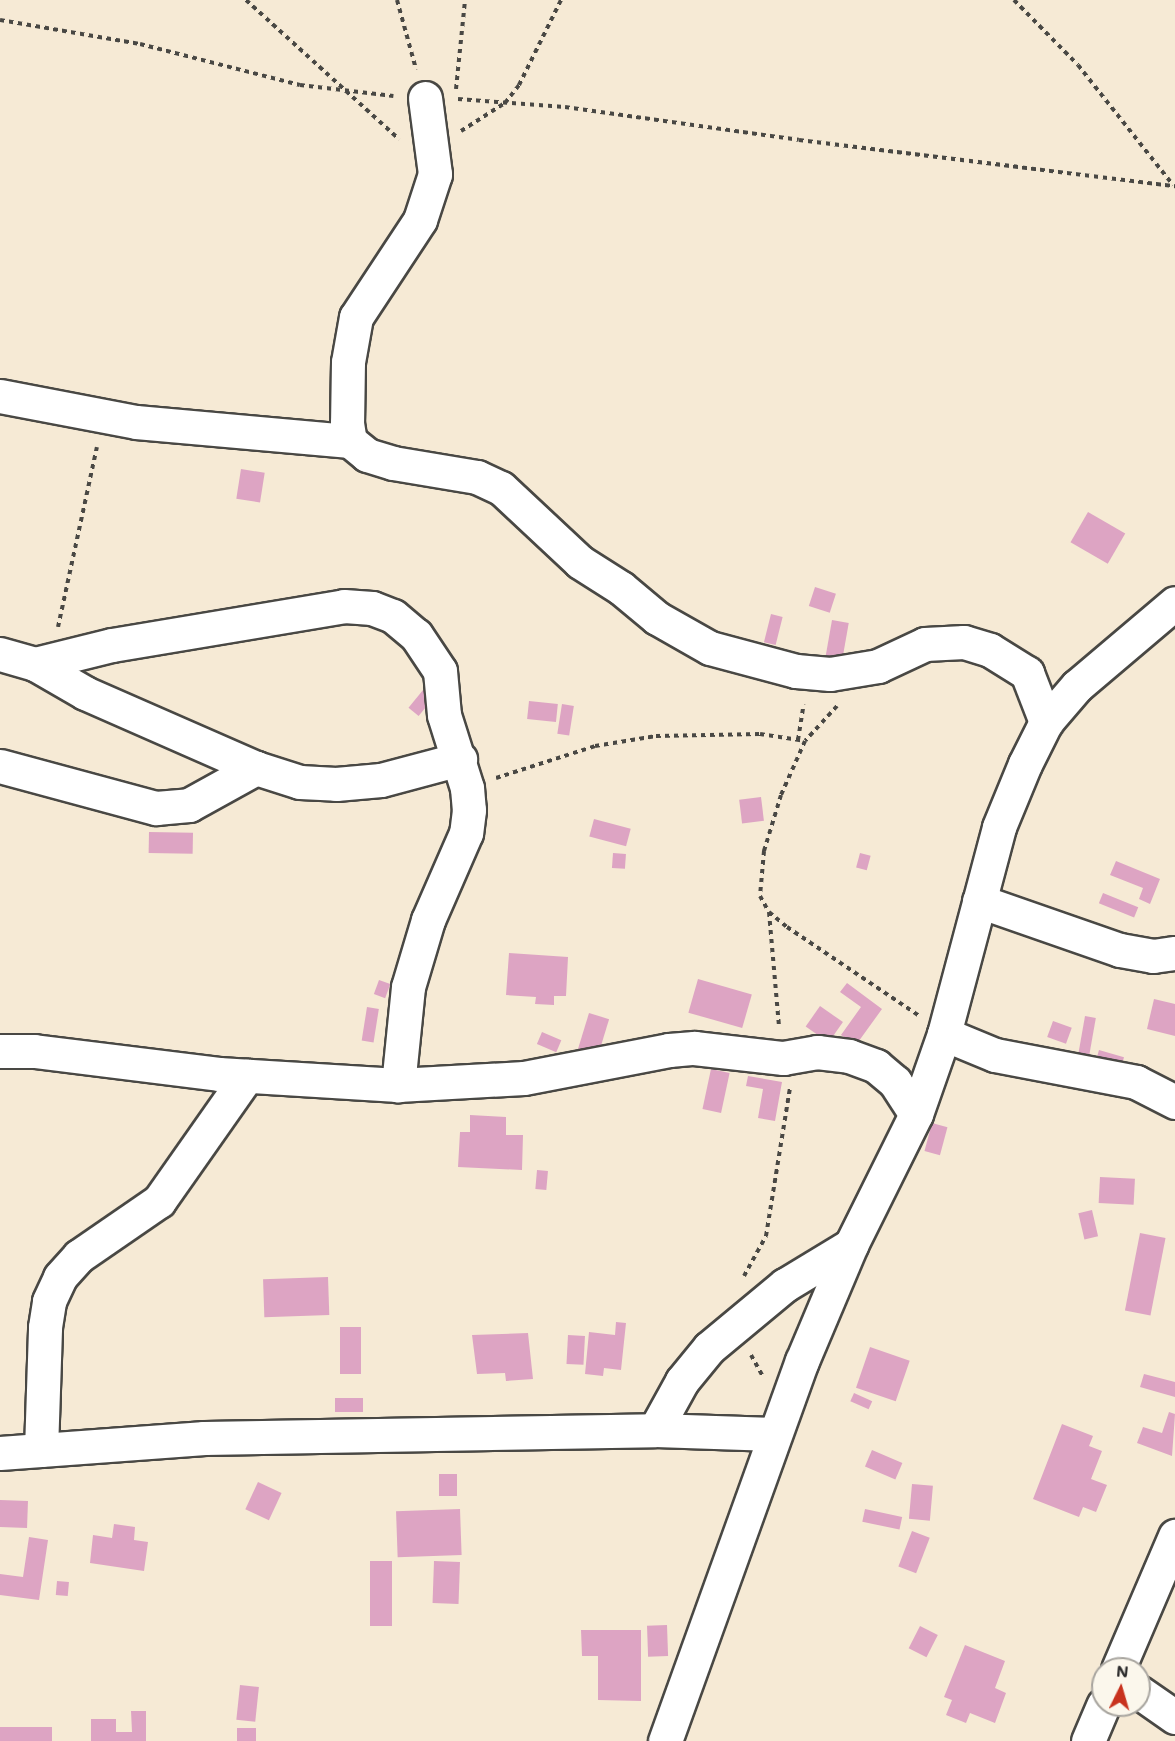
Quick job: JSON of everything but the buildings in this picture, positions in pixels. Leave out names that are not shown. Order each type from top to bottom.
[{"type":"street","points":[[350,441],[348,362],[356,317],[420,220],[435,174],[425,98]]},
{"type":"street","points":[[0,396],[103,416],[253,435],[350,441],[367,455],[393,463],[477,477],[501,488],[580,562],[621,588],[657,618],[710,648],[796,671],[830,674],[878,666],[925,644],[964,642],[990,650],[1027,673],[1046,722]]},
{"type":"street","points":[[665,1741],[779,1420],[851,1245],[916,1114],[944,1034],[999,827],[1046,722],[1077,686],[1175,603]]},
{"type":"street","points":[[0,654],[43,662],[112,645],[344,606],[372,608],[393,616],[430,653],[440,671],[444,715],[463,774],[466,833],[428,920],[408,987],[398,1084]]},
{"type":"street","points":[[43,662],[85,693],[256,768],[300,782],[336,784],[463,774]]},
{"type":"street","points":[[0,766],[156,808],[189,805],[256,768]]},
{"type":"street","points":[[980,901],[1120,950],[1153,956],[1175,953]]},
{"type":"street","points":[[944,1034],[995,1055],[1137,1083],[1175,1102]]},
{"type":"street","points":[[0,1051],[34,1051],[247,1076],[398,1084],[524,1078],[694,1048],[783,1058],[817,1052],[849,1056],[876,1066],[895,1082],[916,1114]]},
{"type":"street","points":[[41,1450],[45,1327],[49,1300],[60,1278],[79,1256],[159,1201],[247,1076]]},
{"type":"street","points":[[655,1430],[682,1380],[709,1348],[785,1285],[851,1245]]},
{"type":"street","points":[[0,1453],[204,1438],[655,1430],[779,1420]]},
{"type":"street","points":[[1123,1657],[1175,1536]]},
{"type":"street","points":[[1088,1741],[1098,1717]]},
{"type":"path","points":[[246,0],[435,174],[462,130],[505,103],[531,63],[561,0]]},
{"type":"path","points":[[0,20],[140,44],[241,72],[348,93],[425,98],[397,0]]},
{"type":"path","points":[[465,0],[455,99],[565,107],[799,140],[1174,185]]},
{"type":"path","points":[[1014,0],[1078,65],[1174,185]]},
{"type":"path","points":[[43,662],[103,416]]},
{"type":"path","points":[[779,1420],[739,1321],[738,1293],[766,1236],[789,1112],[789,1076],[783,1058],[769,912],[760,896],[764,851],[781,795],[805,741],[878,666]]},
{"type":"path","points":[[463,774],[595,746],[656,736],[760,734],[805,741]]},
{"type":"path","points":[[769,912],[944,1034]]}]
